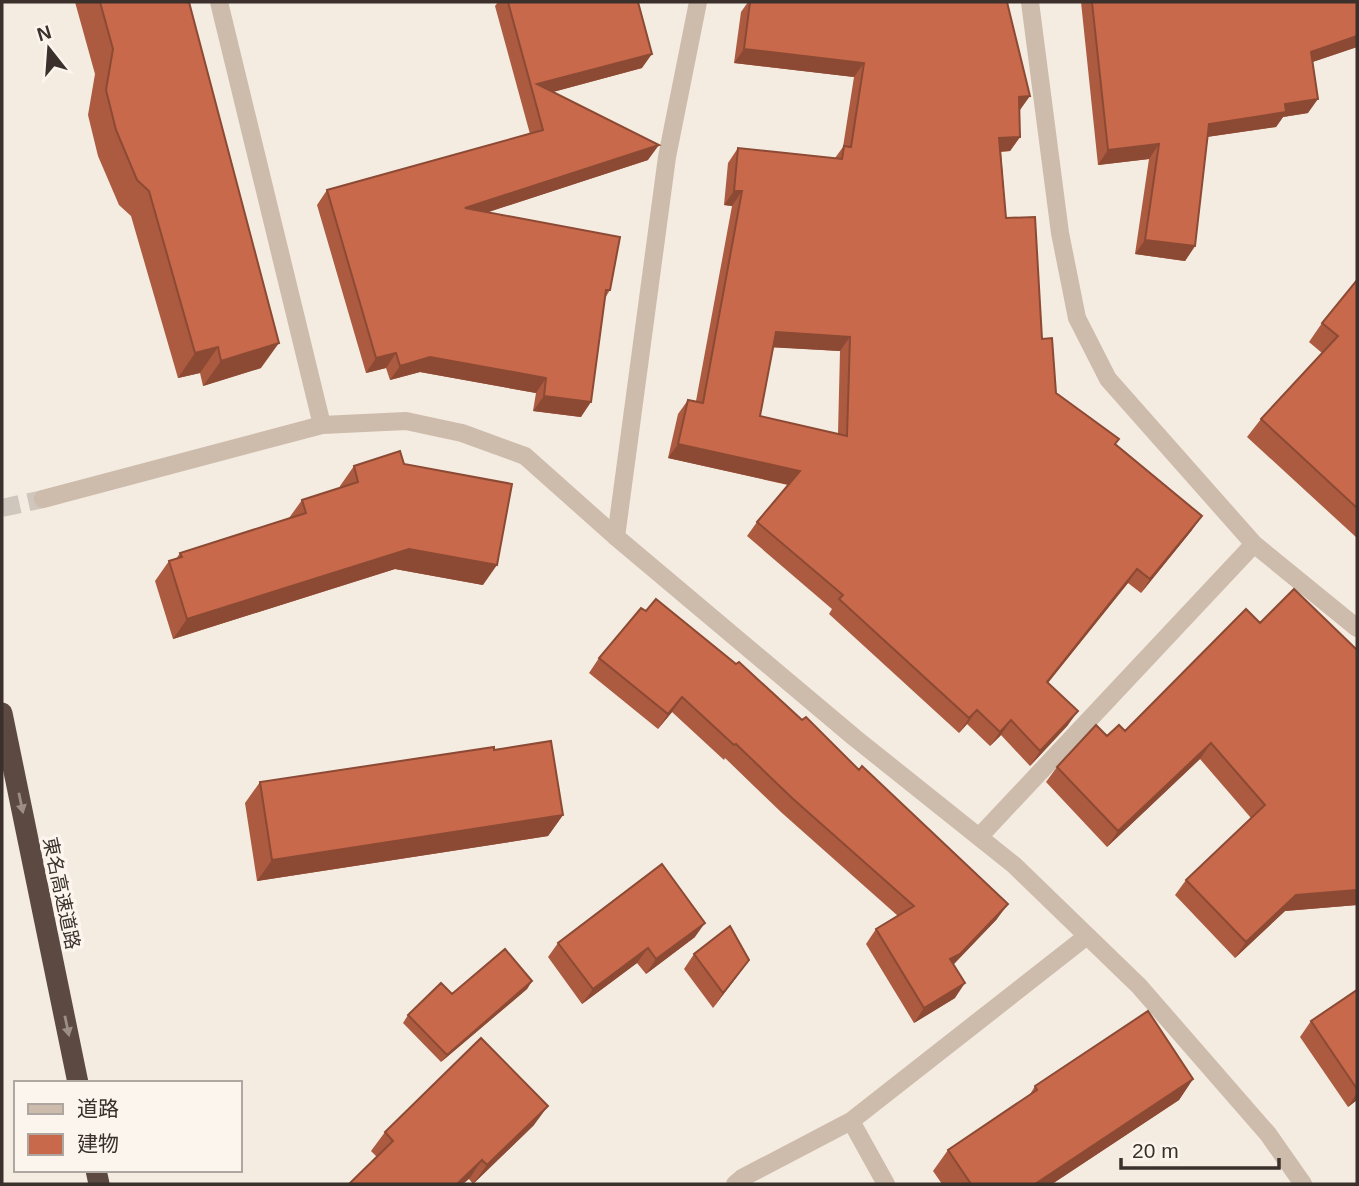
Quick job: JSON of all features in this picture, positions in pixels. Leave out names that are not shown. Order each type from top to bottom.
[{"type":"highway","name":"東名高速道路","points":[[2,713],[78,1081]]},
{"type":"street","points":[[219,2],[323,425]]},
{"type":"street","points":[[616,537],[667,157],[698,2]]},
{"type":"street","points":[[1030,2],[1060,233],[1077,318],[1108,379],[1254,544],[1357,628]]},
{"type":"street","points":[[43,499],[323,425],[407,421],[463,433],[525,456],[616,537],[855,738],[1014,865],[1139,986],[1268,1134],[1303,1184]]},
{"type":"street","points":[[979,837],[1254,544]]},
{"type":"street","points":[[735,1184],[851,1121],[1087,936]]},
{"type":"street","points":[[851,1121],[886,1184]]},
{"type":"building","points":[[100,2],[189,2],[279,343],[221,361],[218,347],[195,353],[149,191],[137,180],[116,130],[106,90],[113,49]]},
{"type":"building","points":[[508,2],[638,2],[652,54],[537,84],[659,145],[465,208],[620,237],[610,290],[606,290],[591,402],[544,396],[546,378],[430,357],[400,366],[396,353],[376,358],[327,190],[543,130]]},
{"type":"building","points":[[750,2],[1007,2],[1030,96],[1019,97],[1020,137],[999,138],[1006,218],[1035,217],[1042,339],[1052,338],[1056,393],[1119,439],[1115,444],[1202,516],[1150,579],[1137,569],[1047,682],[1078,711],[1040,751],[1011,720],[1000,732],[977,710],[969,718],[839,599],[843,595],[757,522],[800,471],[678,444],[688,400],[703,403],[742,191],[734,191],[738,148],[842,159],[844,146],[851,147],[864,63],[744,49]],"holes":[[[776,332],[850,337],[847,436],[760,416]]]},
{"type":"building","points":[[1092,2],[1357,2],[1357,36],[1311,52],[1318,99],[1285,104],[1286,112],[1209,124],[1195,246],[1145,240],[1159,144],[1108,150]]},
{"type":"building","points":[[1357,280],[1357,508],[1261,419],[1338,336],[1322,323]]},
{"type":"building","points":[[400,451],[404,464],[512,484],[497,565],[409,549],[187,619],[169,561],[182,557],[180,553],[306,513],[302,500],[358,482],[354,466]]},
{"type":"building","points":[[1294,589],[1357,650],[1357,890],[1296,895],[1246,942],[1186,880],[1265,805],[1211,743],[1118,831],[1057,767],[1096,725],[1107,736],[1119,725],[1125,731],[1246,609],[1260,623]]},
{"type":"building","points":[[656,599],[736,664],[739,662],[802,720],[806,717],[859,770],[862,766],[1008,904],[960,954],[950,959],[965,983],[924,1008],[876,929],[914,906],[682,697],[668,714],[599,658],[641,608],[646,611]]},
{"type":"building","points":[[551,741],[563,815],[272,860],[260,782]]},
{"type":"building","points":[[662,864],[705,923],[656,959],[648,948],[593,989],[558,943]]},
{"type":"building","points":[[730,926],[749,960],[723,993],[694,954]]},
{"type":"building","points":[[505,949],[532,981],[447,1055],[408,1015],[441,983],[452,994]]},
{"type":"building","points":[[1357,990],[1357,1089],[1311,1021]]},
{"type":"building","points":[[1148,1011],[1193,1079],[1035,1184],[971,1184],[948,1150],[1037,1090],[1035,1086]]},
{"type":"building","points":[[481,1038],[548,1106],[487,1165],[482,1160],[457,1184],[349,1184],[393,1141],[385,1132]]},
{"type":"tunnel","points":[[2,508],[43,499]]}]
